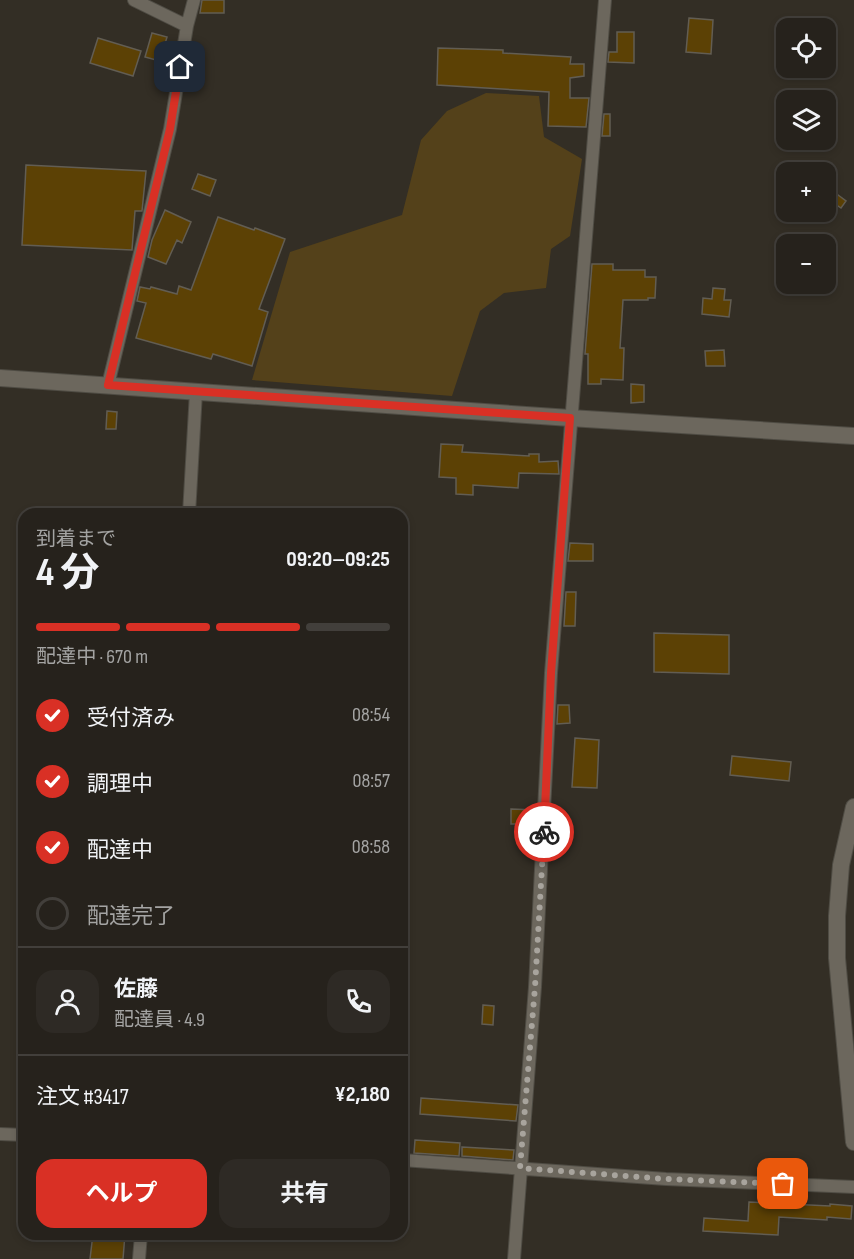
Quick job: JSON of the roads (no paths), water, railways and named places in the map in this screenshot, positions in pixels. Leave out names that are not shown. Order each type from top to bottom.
[{"type":"street","points":[[134,0],[187,26]]},
{"type":"street","points":[[108,385],[170,129],[187,26],[194,0]]},
{"type":"street","points":[[514,1259],[535,987],[551,673],[605,0]]},
{"type":"street","points":[[0,378],[854,436]]},
{"type":"street","points":[[189,508],[196,392]]},
{"type":"street","points":[[854,807],[841,865],[837,916],[837,958],[854,1143]]},
{"type":"street","points":[[0,1134],[18,1135]]},
{"type":"street","points":[[408,1160],[666,1179],[854,1187]]},
{"type":"street","points":[[139,1259],[141,1240]]}]
